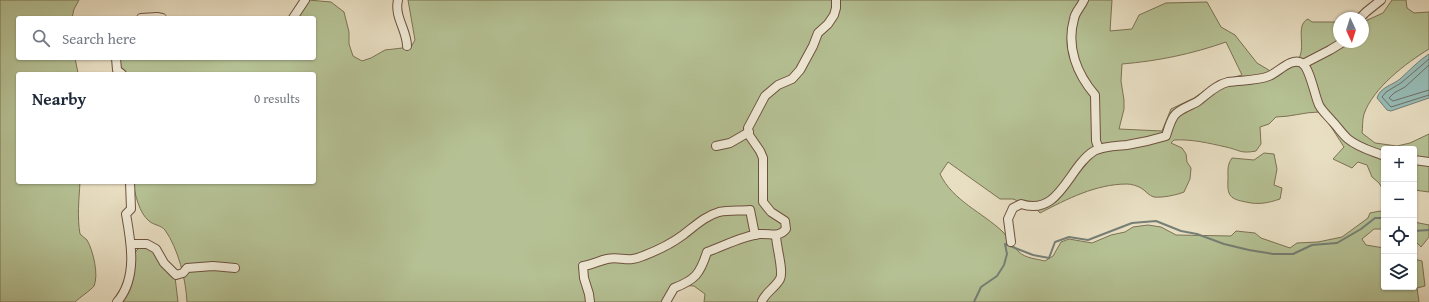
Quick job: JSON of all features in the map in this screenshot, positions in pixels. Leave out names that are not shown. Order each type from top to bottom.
[{"type":"street","points":[[294,16],[305,0]]},
{"type":"street","points":[[398,0],[398,13],[407,40],[407,46]]},
{"type":"street","points":[[666,302],[674,288],[684,284],[696,276],[704,262],[707,252],[755,235],[776,235],[785,232],[786,223],[783,219],[771,212],[763,202],[763,158],[748,128],[765,96],[778,85],[792,79],[800,70],[813,46],[818,32],[828,24],[834,15],[836,0]]},
{"type":"street","points":[[1084,0],[1073,20],[1072,55],[1085,84],[1095,95],[1096,141],[1099,149]]},
{"type":"street","points":[[1366,12],[1380,0]]},
{"type":"street","points":[[1012,242],[1008,219],[1013,208],[1020,204],[1029,207],[1039,206],[1047,202],[1061,190],[1087,156],[1095,150],[1142,142],[1166,136],[1174,116],[1178,112],[1197,102],[1220,85],[1262,78],[1271,75],[1289,64],[1300,62],[1303,64],[1333,48]]},
{"type":"street","points":[[116,60],[117,70],[120,72]]},
{"type":"street","points":[[1303,64],[1314,86],[1318,104],[1343,135],[1361,148],[1381,155]]},
{"type":"street","points":[[716,146],[730,143],[749,132]]},
{"type":"street","points":[[1417,160],[1429,162]]},
{"type":"street","points":[[117,302],[122,297],[128,279],[132,250],[126,214],[131,209],[130,184]]},
{"type":"street","points":[[590,302],[584,278],[583,266],[607,259],[620,258],[630,260],[643,256],[668,244],[683,235],[696,224],[720,212],[750,210],[755,235]]},
{"type":"street","points":[[762,301],[764,295],[778,282],[781,276],[776,235]]},
{"type":"street","points":[[131,244],[147,244],[156,249],[164,263],[176,276],[183,273],[187,268],[213,266],[235,268]]},
{"type":"green space","points":[[0,0],[79,0],[74,9],[72,16],[16,16],[16,60],[75,60],[78,72],[16,72],[16,184],[80,184],[78,215],[79,228],[80,234],[87,240],[95,263],[96,276],[94,286],[75,302],[0,302]]},
{"type":"green space","points":[[308,0],[331,2],[344,12],[349,32],[349,44],[353,56],[362,61],[385,50],[411,47],[415,40],[408,0],[1112,0],[1110,31],[1132,29],[1139,15],[1166,3],[1207,2],[1221,27],[1235,35],[1257,63],[1277,75],[1292,66],[1299,58],[1302,48],[1302,26],[1308,19],[1312,22],[1333,22],[1333,48],[1369,48],[1369,19],[1383,13],[1392,0],[1406,0],[1407,8],[1414,13],[1429,12],[1429,49],[1410,61],[1382,86],[1368,104],[1364,114],[1362,133],[1375,143],[1397,146],[1381,146],[1381,186],[1372,177],[1367,165],[1358,162],[1352,168],[1333,159],[1344,147],[1328,122],[1319,112],[1276,117],[1269,124],[1260,127],[1261,144],[1256,151],[1251,152],[1243,152],[1200,142],[1174,140],[1171,143],[1182,148],[1191,168],[1190,179],[1184,192],[1169,196],[1154,197],[1136,186],[1129,184],[1115,185],[1093,189],[1082,193],[1040,213],[1033,205],[1013,199],[1000,199],[948,162],[940,174],[952,192],[1003,232],[1019,252],[1028,257],[1045,261],[1053,256],[1061,242],[1069,239],[1092,243],[1111,235],[1125,232],[1133,227],[1148,225],[1161,227],[1176,235],[1231,236],[1236,231],[1255,233],[1261,238],[1290,248],[1297,243],[1318,242],[1342,237],[1368,218],[1370,213],[1380,211],[1381,229],[1374,229],[1362,239],[1366,245],[1381,248],[1381,290],[1417,290],[1417,288],[1419,302],[704,302],[705,294],[694,286],[677,285],[665,302],[187,302],[183,274],[170,237],[165,230],[146,218],[136,198],[133,184],[316,184],[316,72],[122,72],[118,60],[316,60],[316,16],[296,16]],"holes":[[[1226,42],[1242,75],[1217,82],[1194,98],[1171,109],[1162,131],[1119,129],[1124,109],[1121,81],[1122,64],[1175,56]]]},
{"type":"green space","points":[[1429,134],[1429,192],[1417,190],[1417,146],[1397,146],[1410,143]]},
{"type":"green space","points":[[1264,153],[1274,154],[1277,169],[1274,185],[1282,188],[1280,199],[1259,203],[1236,200],[1231,196],[1228,189],[1229,163],[1232,158],[1254,160]]},
{"type":"green space","points":[[1417,223],[1429,225],[1429,237],[1421,247],[1417,243]]},
{"type":"green space","points":[[142,245],[152,247],[175,277],[178,302],[120,302],[136,251]]},
{"type":"green space","points":[[1417,260],[1422,261],[1425,286],[1417,288]]},
{"type":"water","points":[[1429,54],[1429,98],[1391,111],[1387,110],[1377,98],[1381,91],[1400,79]]},
{"type":"waterway","points":[[974,302],[981,287],[997,276],[1004,265],[1007,254],[1005,244],[1033,255],[1049,258],[1055,242],[1069,237],[1088,240],[1132,223],[1156,221],[1181,231],[1197,234],[1224,244],[1273,254],[1293,254],[1312,245],[1337,243],[1361,229],[1375,218],[1381,218]]},
{"type":"waterway","points":[[1417,231],[1429,230]]}]
